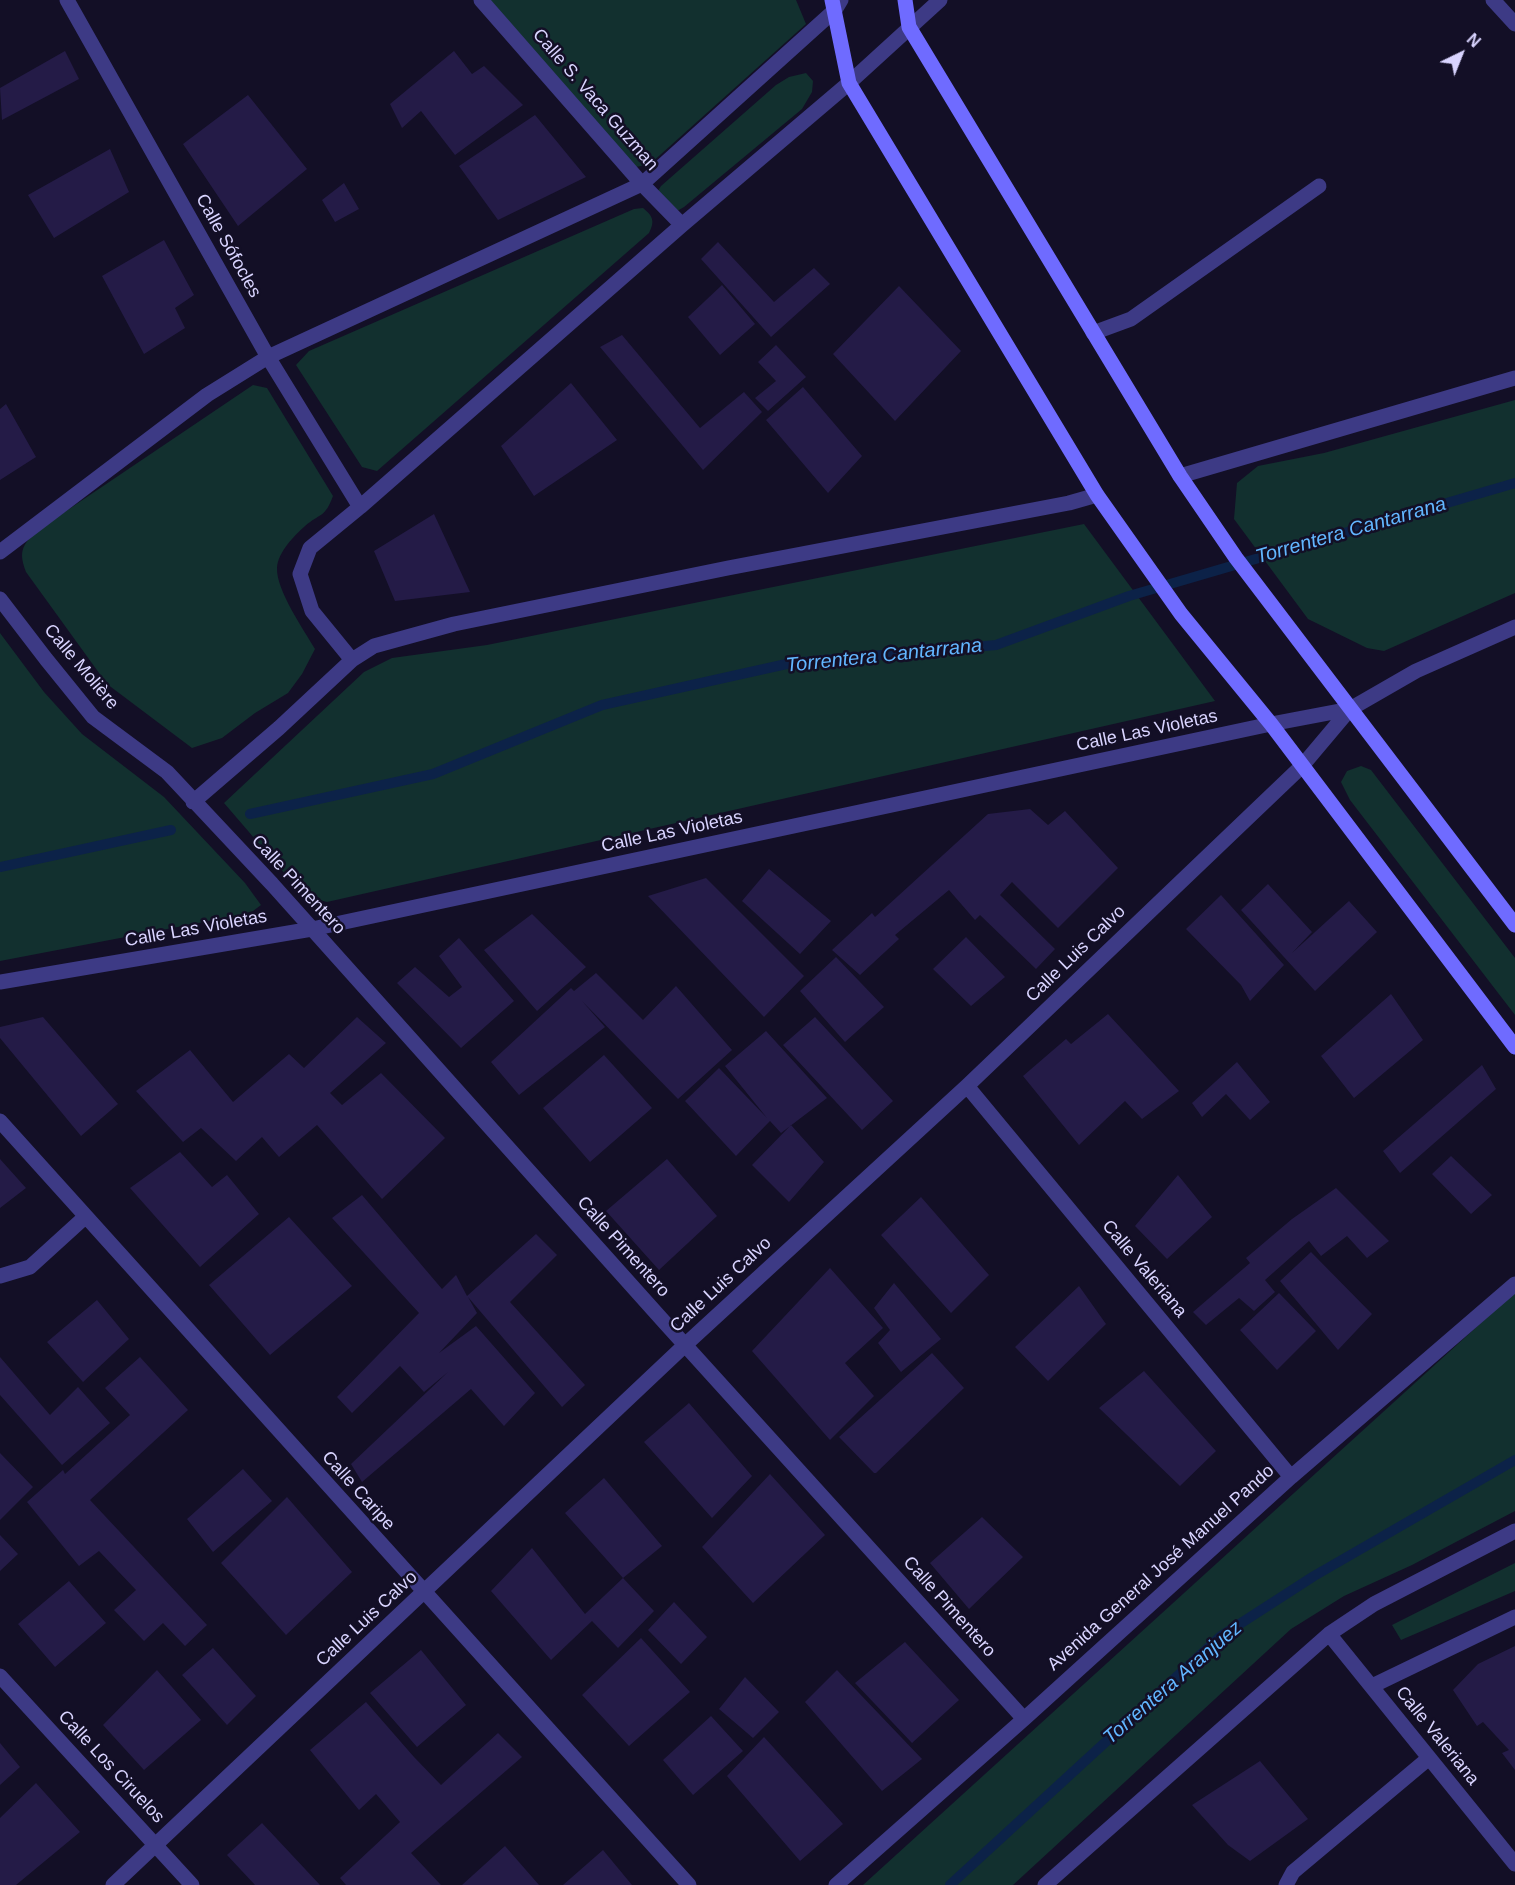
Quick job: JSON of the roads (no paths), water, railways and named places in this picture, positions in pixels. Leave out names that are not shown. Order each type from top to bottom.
[{"type":"main road","points":[[905,0],[909,27],[1180,476],[1256,585],[1515,926]]},
{"type":"main road","points":[[836,3],[849,83],[1097,495],[1180,614],[1271,724],[1515,1047]]},
{"type":"street","name":"Calle Sófocles","points":[[67,0],[268,357],[360,507]]},
{"type":"street","name":"Calle S. Vaca Guzman","points":[[481,0],[642,184],[682,225]]},
{"type":"street","points":[[352,660],[312,611],[300,574],[310,548],[849,83],[940,0]]},
{"type":"street","points":[[1493,0],[1515,24]]},
{"type":"street","points":[[0,552],[207,395],[268,357],[642,184],[836,3]]},
{"type":"street","points":[[1093,333],[1131,319],[1319,186]]},
{"type":"street","points":[[1180,476],[1515,378]]},
{"type":"street","points":[[193,802],[279,728],[352,660],[374,646],[454,624],[728,568],[1070,503],[1097,495]]},
{"type":"street","name":"Calle Molière","points":[[0,598],[46,660],[93,717],[167,772],[193,802]]},
{"type":"street","points":[[1350,709],[1416,671],[1515,627]]},
{"type":"street","name":"Calle Las Violetas","points":[[0,982],[312,929],[1350,709]]},
{"type":"street","name":"Calle Luis Calvo","points":[[113,1885],[685,1345],[967,1086],[1302,766],[1350,709]]},
{"type":"street","name":"Calle Pimentero","points":[[193,802],[312,929],[1024,1719]]},
{"type":"street","name":"Calle Valeriana","points":[[967,1086],[1290,1477]]},
{"type":"street","name":"Calle Caripe","points":[[0,1121],[689,1885]]},
{"type":"street","points":[[0,1276],[30,1267],[85,1217]]},
{"type":"street","name":"Avenida General José Manuel Pando","points":[[836,1885],[1024,1719],[1290,1477],[1515,1284]]},
{"type":"street","points":[[1044,1885],[1329,1634],[1374,1604],[1515,1531]]},
{"type":"street","points":[[1372,1686],[1515,1617]]},
{"type":"street","name":"Calle Valeriana","points":[[1329,1634],[1515,1864]]},
{"type":"street","name":"Calle Los Ciruelos","points":[[0,1676],[192,1885]]},
{"type":"street","points":[[1286,1885],[1293,1872],[1429,1758]]},
{"type":"waterway","name":"Torrentera Cantarrana","points":[[250,814],[433,774],[602,705],[791,663],[996,645],[1129,596],[1515,483]]},
{"type":"waterway","name":"Torrentera Cantarrana","points":[[0,867],[171,830]]},
{"type":"waterway","name":"Torrentera Aranjuez","points":[[950,1885],[1221,1636],[1314,1576],[1515,1460]]}]
